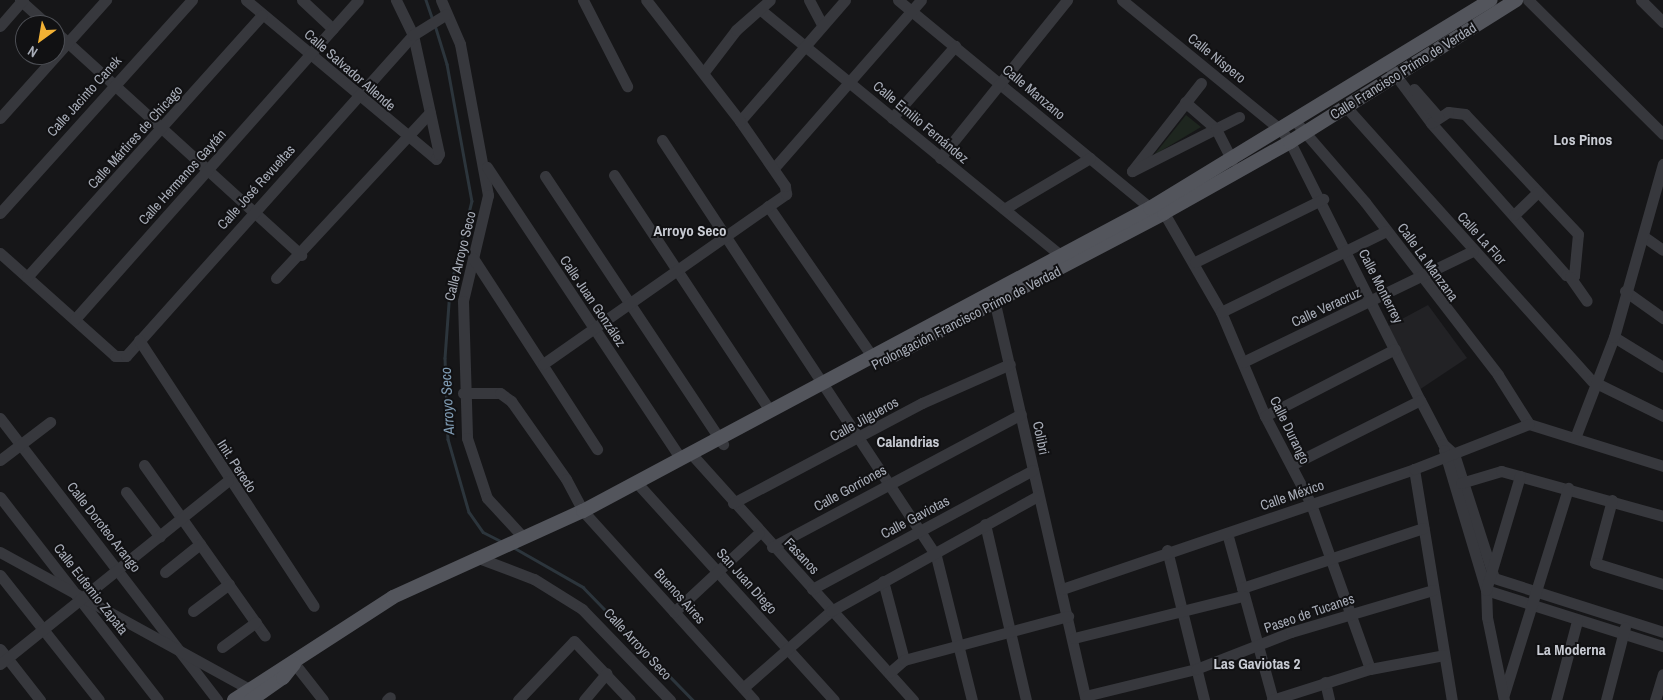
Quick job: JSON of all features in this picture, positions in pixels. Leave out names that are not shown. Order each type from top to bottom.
[{"type":"main road","name":"Calle Francisco Primo de Verdad","points":[[1300,128],[1346,107],[1491,0]]},
{"type":"main road","name":"Calle Francisco Primo de Verdad","points":[[1286,136],[1395,69],[1516,0]]},
{"type":"main road","name":"Prolongación Francisco Primo de Verdad","points":[[481,554],[583,512],[680,457],[721,440],[993,298],[1061,256],[1150,208],[1232,160],[1286,136]]},
{"type":"main road","name":"Prolongación Francisco Primo de Verdad","points":[[637,483],[654,479],[695,458],[770,411],[823,387],[872,356],[1164,214],[1286,136]]},
{"type":"main road","points":[[234,700],[252,695],[294,663],[393,597],[481,554]]},
{"type":"street","points":[[0,26],[22,0],[38,15]]},
{"type":"street","points":[[0,118],[106,0]]},
{"type":"street","name":"Calle Jacinto Canek","points":[[0,214],[114,84],[192,0]]},
{"type":"street","name":"Calle Salvador Allende","points":[[246,0],[311,54],[404,137],[436,159],[430,112]]},
{"type":"street","points":[[302,0],[333,28]]},
{"type":"street","name":"Calle Hermanos Gaytán","points":[[75,319],[358,0]]},
{"type":"street","points":[[276,278],[301,255],[404,137],[430,112],[416,32],[396,0]]},
{"type":"street","name":"Calle Arroyo Seco","points":[[442,0],[444,15],[460,44],[482,160],[487,207],[463,301],[463,393],[467,438],[480,485],[493,509],[520,538]]},
{"type":"street","points":[[583,0],[627,86]]},
{"type":"street","points":[[543,364],[630,299],[768,206],[787,190],[774,168],[704,72],[646,0]]},
{"type":"street","points":[[704,72],[736,30],[762,11],[770,0]]},
{"type":"street","points":[[810,0],[822,24]]},
{"type":"street","name":"Calle Manzano","points":[[898,0],[1150,208]]},
{"type":"street","points":[[774,168],[921,0]]},
{"type":"street","points":[[940,158],[998,81],[1014,67],[1067,0]]},
{"type":"street","name":"Calle Níspero","points":[[1122,0],[1286,136]]},
{"type":"street","points":[[1528,0],[1663,134]]},
{"type":"street","points":[[1641,0],[1663,22]]},
{"type":"street","points":[[740,121],[808,46],[839,1]]},
{"type":"street","name":"Calle Emilio Fernández","points":[[762,11],[808,46],[940,158],[1061,256]]},
{"type":"street","name":"Calle Mártires de Chicago","points":[[27,277],[163,128],[262,14]]},
{"type":"street","name":"Calle José Revueltas","points":[[75,319],[120,359],[416,32],[444,15]]},
{"type":"street","points":[[67,42],[209,169],[301,255]]},
{"type":"street","points":[[892,118],[955,46]]},
{"type":"street","points":[[1395,69],[1434,120],[1514,215],[1570,277],[1587,301]]},
{"type":"street","points":[[1201,83],[1132,171],[1239,117]]},
{"type":"street","points":[[1186,102],[1216,129],[1232,160]]},
{"type":"street","name":"Calle La Flor","points":[[1346,107],[1569,358],[1598,384],[1663,416]]},
{"type":"street","points":[[1434,120],[1454,110],[1465,114],[1580,239],[1575,273],[1570,277]]},
{"type":"street","name":"Calle La Manzana","points":[[1300,128],[1386,231],[1419,276],[1498,375],[1529,424]]},
{"type":"street","name":"Calle Monterrey","points":[[1286,136],[1323,199],[1347,252],[1374,302],[1395,349],[1449,456]]},
{"type":"street","points":[[662,140],[887,485],[936,556],[972,700]]},
{"type":"street","points":[[1004,209],[1090,158]]},
{"type":"street","name":"Calle Juan González","points":[[482,160],[591,327],[680,457]]},
{"type":"street","points":[[1574,438],[1598,384],[1614,337],[1625,291],[1663,164]]},
{"type":"street","points":[[614,175],[770,411]]},
{"type":"street","points":[[546,176],[630,299],[721,440]]},
{"type":"street","points":[[1514,215],[1538,192]]},
{"type":"street","points":[[1195,262],[1323,199]]},
{"type":"street","points":[[768,206],[872,356]]},
{"type":"street","name":"Calle Durango","points":[[1164,214],[1195,262],[1221,312],[1265,416],[1311,504],[1332,556],[1370,669]]},
{"type":"street","points":[[1221,312],[1347,252],[1386,231]]},
{"type":"street","points":[[1643,236],[1663,250]]},
{"type":"street","name":"Calle Veracruz","points":[[1243,362],[1374,302],[1419,276],[1473,250]]},
{"type":"street","points":[[0,254],[75,319]]},
{"type":"street","points":[[473,258],[597,449]]},
{"type":"street","points":[[1625,291],[1663,318]]},
{"type":"street","name":"Colibri","points":[[993,298],[1010,364],[1038,496],[1074,638],[1086,698]]},
{"type":"street","points":[[1614,337],[1663,367]]},
{"type":"street","name":"Init. Peredo","points":[[139,340],[228,481],[314,606]]},
{"type":"street","points":[[1265,416],[1395,349]]},
{"type":"street","name":"Calle Jilgueros","points":[[733,503],[859,440],[922,403],[1010,364]]},
{"type":"street","name":"Buenos Aires","points":[[463,393],[506,396],[566,479],[583,512],[754,700]]},
{"type":"street","points":[[1291,465],[1420,400]]},
{"type":"street","name":"Calle Gorriones","points":[[772,547],[1021,414]]},
{"type":"street","name":"Calle Doroteo Arango","points":[[0,418],[185,652],[217,700]]},
{"type":"street","points":[[0,460],[50,422]]},
{"type":"street","points":[[1529,424],[1663,466]]},
{"type":"street","name":"Calle México","points":[[1062,589],[1167,550],[1227,533],[1414,469],[1529,424]]},
{"type":"street","points":[[1449,456],[1491,574],[1500,583],[1663,632]]},
{"type":"street","name":"Fasanos","points":[[695,458],[772,547],[913,700]]},
{"type":"street","points":[[144,465],[265,636]]},
{"type":"street","points":[[1414,469],[1452,700]]},
{"type":"street","name":"Calle Gaviotas","points":[[812,589],[1033,470]]},
{"type":"street","points":[[1460,484],[1492,471],[1568,488],[1663,516]]},
{"type":"street","points":[[1503,698],[1487,617],[1486,590],[1520,476]]},
{"type":"street","points":[[40,700],[2,657],[43,630],[117,568],[182,520],[228,481]]},
{"type":"street","name":"San Juan Diego","points":[[637,483],[834,700]]},
{"type":"street","points":[[1460,484],[1480,580],[1486,590],[1577,621],[1663,646]]},
{"type":"street","points":[[1503,698],[1568,488]]},
{"type":"street","points":[[126,492],[160,537]]},
{"type":"street","points":[[744,688],[831,611],[883,581],[936,556],[985,524],[1038,496]]},
{"type":"street","name":"Calle Eufemio Zapata","points":[[0,498],[158,700]]},
{"type":"street","points":[[1612,500],[1595,563],[1663,584]]},
{"type":"street","points":[[985,524],[1026,700]]},
{"type":"street","points":[[1074,638],[1184,610],[1242,592],[1332,556],[1423,528]]},
{"type":"street","points":[[674,612],[716,570],[759,532]]},
{"type":"street","points":[[1227,533],[1272,700],[1370,669],[1444,655]]},
{"type":"street","points":[[165,572],[200,544]]},
{"type":"street","points":[[1167,550],[1184,610],[1204,700]]},
{"type":"street","name":"Calle Doroteo Arango","points":[[0,552],[80,598],[92,600],[185,652],[252,695]]},
{"type":"street","name":"Calle Arroyo Seco","points":[[481,554],[534,579],[582,608],[670,700]]},
{"type":"street","points":[[0,575],[99,700]]},
{"type":"street","points":[[883,581],[904,660]]},
{"type":"street","points":[[193,611],[229,584]]},
{"type":"street","name":"Paseo de Tucanes","points":[[1086,698],[1196,668],[1352,613],[1433,590]]},
{"type":"street","points":[[889,673],[904,660],[1068,616]]},
{"type":"street","points":[[1606,700],[1626,620]]},
{"type":"street","points":[[1556,700],[1577,621]]},
{"type":"street","points":[[222,647],[256,622]]},
{"type":"street","points":[[518,700],[574,641],[607,673],[630,700]]},
{"type":"street","points":[[294,663],[323,700]]},
{"type":"street","points":[[584,700],[607,673]]},
{"type":"street","points":[[1655,700],[1663,674]]},
{"type":"street","points":[[1325,682],[1329,700]]},
{"type":"shaded area","points":[[1186,115],[1201,127],[1154,155]]},
{"type":"shaded area","points":[[1428,305],[1467,358],[1419,390],[1387,327]]},
{"type":"waterway","name":"Arroyo Seco","points":[[426,0],[432,17]]},
{"type":"waterway","name":"Arroyo Seco","points":[[435,25],[447,64],[472,201],[450,290],[445,358],[448,439],[469,512],[483,532],[501,541]]},
{"type":"waterway","name":"Arroyo Seco","points":[[513,547],[583,587],[693,700]]},
{"type":"district","name":"Los Pinos","points":[[1583,140]]},
{"type":"district","name":"Arroyo Seco","points":[[690,231]]},
{"type":"district","name":"Calandrias","points":[[908,442]]},
{"type":"district","name":"La Moderna","points":[[1571,650]]},
{"type":"district","name":"Las Gaviotas 2","points":[[1257,664]]}]
